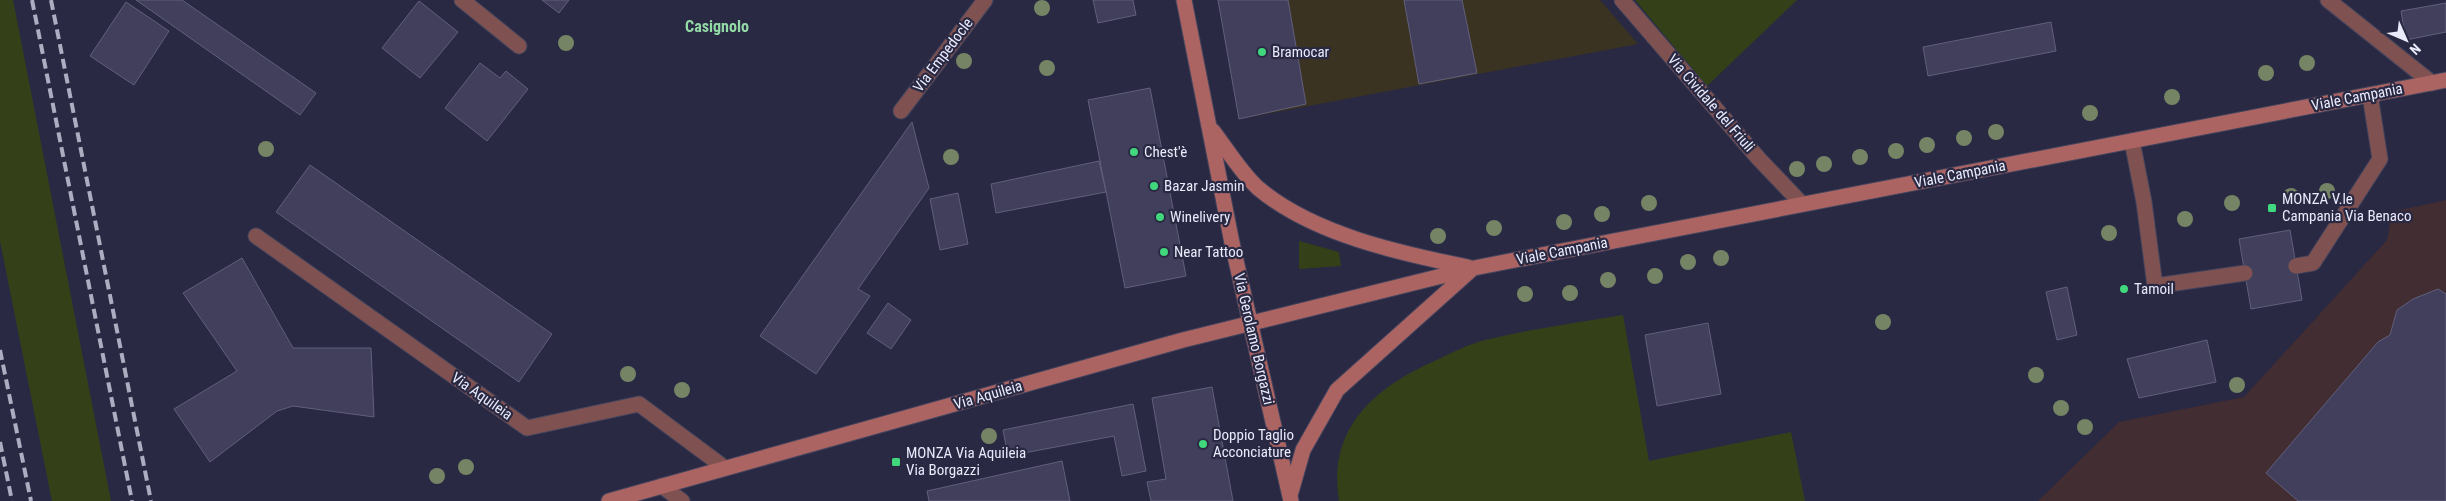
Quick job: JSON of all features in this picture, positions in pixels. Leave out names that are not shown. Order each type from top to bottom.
[{"type":"street","points":[[462,0],[519,46]]},
{"type":"street","name":"Via Empedocle","points":[[901,111],[985,0]]},
{"type":"street","name":"Via Gerolamo Borgazzi","points":[[1184,0],[1232,243],[1291,498]]},
{"type":"street","name":"Via Cividale del Friuli","points":[[1622,0],[1759,159],[1802,204]]},
{"type":"street","points":[[2328,0],[2439,81]]},
{"type":"street","name":"Viale Campania","points":[[1251,323],[1474,268],[2439,81]]},
{"type":"street","points":[[2296,266],[2313,263],[2380,159],[2370,95]]},
{"type":"street","name":"Viale Campania","points":[[1210,128],[1257,187],[1293,213],[1392,251],[1474,268]]},
{"type":"street","points":[[2132,141],[2144,202],[2155,286],[2245,273]]},
{"type":"street","name":"Via Aquileia","points":[[256,236],[528,428],[639,404],[725,468]]},
{"type":"street","points":[[1291,498],[1303,450],[1338,390],[1474,268]]},
{"type":"street","name":"Via Aquileia","points":[[609,501],[1183,340],[1251,323]]},
{"type":"street","points":[[662,486],[682,501]]},
{"type":"shaded area","points":[[1218,0],[1600,0],[1638,44],[1239,119]]},
{"type":"shaded area","points":[[2446,200],[2446,501],[2038,501],[2119,422],[2244,397],[2387,240],[2392,212]]},
{"type":"green space","points":[[0,0],[13,0],[111,501],[52,501],[0,241]]},
{"type":"green space","points":[[1635,0],[1797,0],[1707,86]]},
{"type":"green space","points":[[1299,241],[1339,252],[1341,266],[1299,269]]},
{"type":"green space","points":[[1623,315],[1649,461],[1791,432],[1805,501],[1339,501],[1337,474],[1341,451],[1349,430],[1361,412],[1377,396],[1396,382],[1461,348],[1479,342],[1536,329]]},
{"type":"building","points":[[136,0],[182,0],[316,93],[300,115]]},
{"type":"building","points":[[542,0],[569,0],[559,13]]},
{"type":"building","points":[[1093,0],[1133,0],[1136,15],[1098,23]]},
{"type":"building","name":"Bramocar","points":[[1218,0],[1288,0],[1306,104],[1239,119]]},
{"type":"building","points":[[1404,0],[1462,0],[1477,73],[1419,84]]},
{"type":"building","points":[[419,1],[458,32],[420,78],[382,48]]},
{"type":"building","points":[[126,2],[169,31],[134,85],[90,56]]},
{"type":"building","points":[[2446,3],[2446,32],[2406,40],[2401,11]]},
{"type":"building","points":[[2051,22],[2056,51],[1928,76],[1923,47]]},
{"type":"building","points":[[480,63],[500,78],[506,71],[528,89],[487,141],[445,108]]},
{"type":"building","points":[[1150,88],[1186,276],[1125,288],[1088,100]]},
{"type":"building","points":[[912,122],[929,188],[858,289],[870,296],[816,374],[760,336]]},
{"type":"building","points":[[1099,161],[1106,192],[996,213],[991,184]]},
{"type":"building","points":[[310,165],[552,334],[519,382],[276,212]]},
{"type":"building","points":[[958,193],[968,244],[940,250],[930,199]]},
{"type":"building","points":[[2290,230],[2302,300],[2251,309],[2239,239]]},
{"type":"building","points":[[242,258],[293,348],[371,348],[374,417],[293,406],[277,411],[210,462],[174,409],[237,371],[183,293]]},
{"type":"building","points":[[2067,287],[2077,335],[2057,340],[2046,292]]},
{"type":"building","points":[[2438,289],[2446,294],[2446,501],[2298,501],[2266,473],[2378,342],[2390,335],[2397,310],[2413,299]]},
{"type":"building","points":[[888,303],[911,320],[891,349],[867,333]]},
{"type":"building","points":[[1708,323],[1721,394],[1657,406],[1645,335]]},
{"type":"building","points":[[2207,340],[2216,382],[2139,398],[2127,359]]},
{"type":"building","points":[[1212,387],[1233,501],[1151,501],[1147,482],[1166,479],[1152,398]]},
{"type":"building","points":[[1133,404],[1146,471],[1122,476],[1114,436],[1008,456],[1003,430]]},
{"type":"building","points":[[1062,461],[1070,501],[929,501],[927,491]]},
{"type":"railway","points":[[32,0],[132,501]]},
{"type":"railway","points":[[51,0],[151,501]]},
{"type":"railway","points":[[0,350],[31,501]]},
{"type":"railway","points":[[0,442],[12,501]]},
{"type":"place","name":"Bramocar","points":[[1262,52]]},
{"type":"place","name":"Chest'è","points":[[1134,152]]},
{"type":"place","name":"Bazar Jasmin","points":[[1154,186]]},
{"type":"place","name":"MONZA V.le Campania Via Benaco","points":[[2272,208]]},
{"type":"place","name":"Winelivery","points":[[1160,217]]},
{"type":"place","name":"Near Tattoo","points":[[1164,252]]},
{"type":"place","name":"Tamoil","points":[[2124,289]]},
{"type":"place","name":"Doppio Taglio Acconciature","points":[[1203,444]]},
{"type":"place","name":"MONZA Via Aquileia Via Borgazzi","points":[[896,462]]},
{"type":"district","name":"Casignolo","points":[[717,26]]}]
